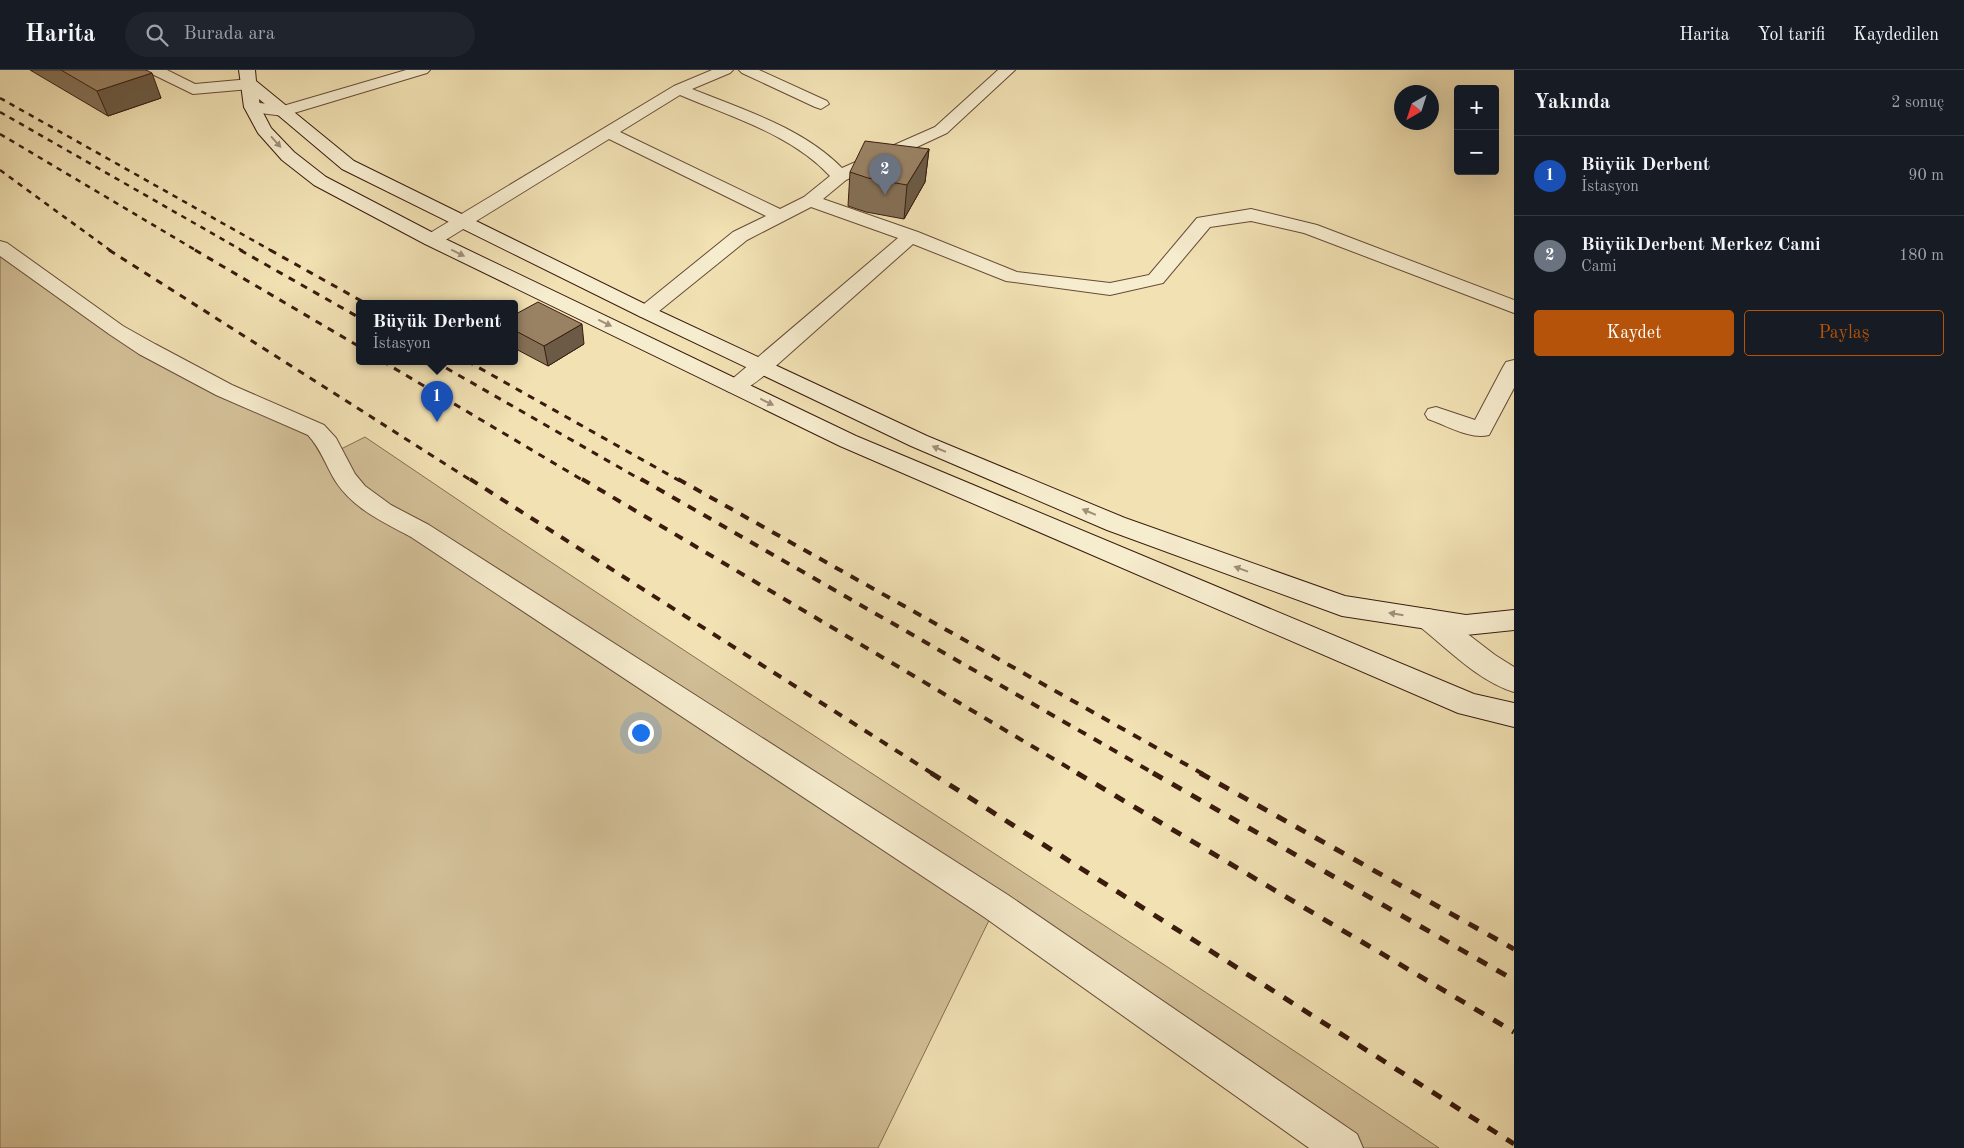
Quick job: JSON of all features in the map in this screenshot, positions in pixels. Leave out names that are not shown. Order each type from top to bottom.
[{"type":"street","points":[[155,70],[193,90],[248,77]]},
{"type":"street","points":[[252,107],[284,111],[378,76],[422,70]]},
{"type":"street","points":[[432,240],[679,89],[725,70]]},
{"type":"street","points":[[747,70],[821,104]]},
{"type":"street","points":[[646,312],[740,236],[810,201],[840,176],[941,130],[1007,70]]},
{"type":"street","points":[[248,77],[252,107],[264,130],[282,149],[320,181],[432,240],[848,442],[1469,705],[1514,715]]},
{"type":"street","points":[[248,77],[294,122],[348,165],[646,312],[919,440],[1116,524],[1342,606],[1466,625],[1514,620]]},
{"type":"street","points":[[679,89],[774,129],[820,155],[840,176]]},
{"type":"street","points":[[607,132],[780,216]]},
{"type":"street","points":[[810,201],[911,236],[1013,277],[1110,289],[1156,279],[1204,222],[1251,215],[1310,229],[1514,306]]},
{"type":"street","points":[[735,386],[761,367],[911,236]]},
{"type":"street","points":[[0,247],[116,330],[147,349],[224,390],[316,430],[328,440],[348,482],[369,501],[428,537],[996,906],[1343,1148]]},
{"type":"street","points":[[1436,414],[1481,430],[1514,367]]},
{"type":"street","points":[[1429,619],[1484,663],[1514,681]]},
{"type":"shaded area","points":[[0,247],[116,330],[293,419],[335,452],[365,437],[498,527],[1171,969],[1439,1148],[1343,1148],[996,906],[878,1148],[0,1148]]},
{"type":"building","points":[[61,70],[146,70],[152,73],[97,91]]},
{"type":"building","points":[[865,141],[929,149],[907,185],[868,178],[850,172]]},
{"type":"building","points":[[538,302],[582,324],[544,346],[518,332],[518,313]]},
{"type":"railway","points":[[0,98],[272,251]]},
{"type":"railway","points":[[0,112],[243,251]]},
{"type":"railway","points":[[0,134],[197,251]]},
{"type":"railway","points":[[0,170],[111,251]]},
{"type":"railway","points":[[109,250],[472,481]]},
{"type":"railway","points":[[195,250],[356,345]]},
{"type":"railway","points":[[240,250],[356,316]]},
{"type":"railway","points":[[270,250],[360,300]]},
{"type":"railway","points":[[389,365],[584,481]]},
{"type":"railway","points":[[441,365],[643,481]]},
{"type":"railway","points":[[474,365],[680,481]]},
{"type":"railway","points":[[470,479],[933,774]]},
{"type":"railway","points":[[582,479],[1079,774]]},
{"type":"railway","points":[[641,479],[1155,774]]},
{"type":"railway","points":[[678,479],[1203,774]]},
{"type":"railway","points":[[931,773],[1514,1144]]},
{"type":"railway","points":[[1077,773],[1514,1032]]},
{"type":"railway","points":[[1153,773],[1514,980]]},
{"type":"railway","points":[[1200,773],[1514,949]]},
{"type":"place","name":"BüyükDerbent Merkez Cami","points":[[885,195]]},
{"type":"place","name":"Büyük Derbent","points":[[437,422]]}]
